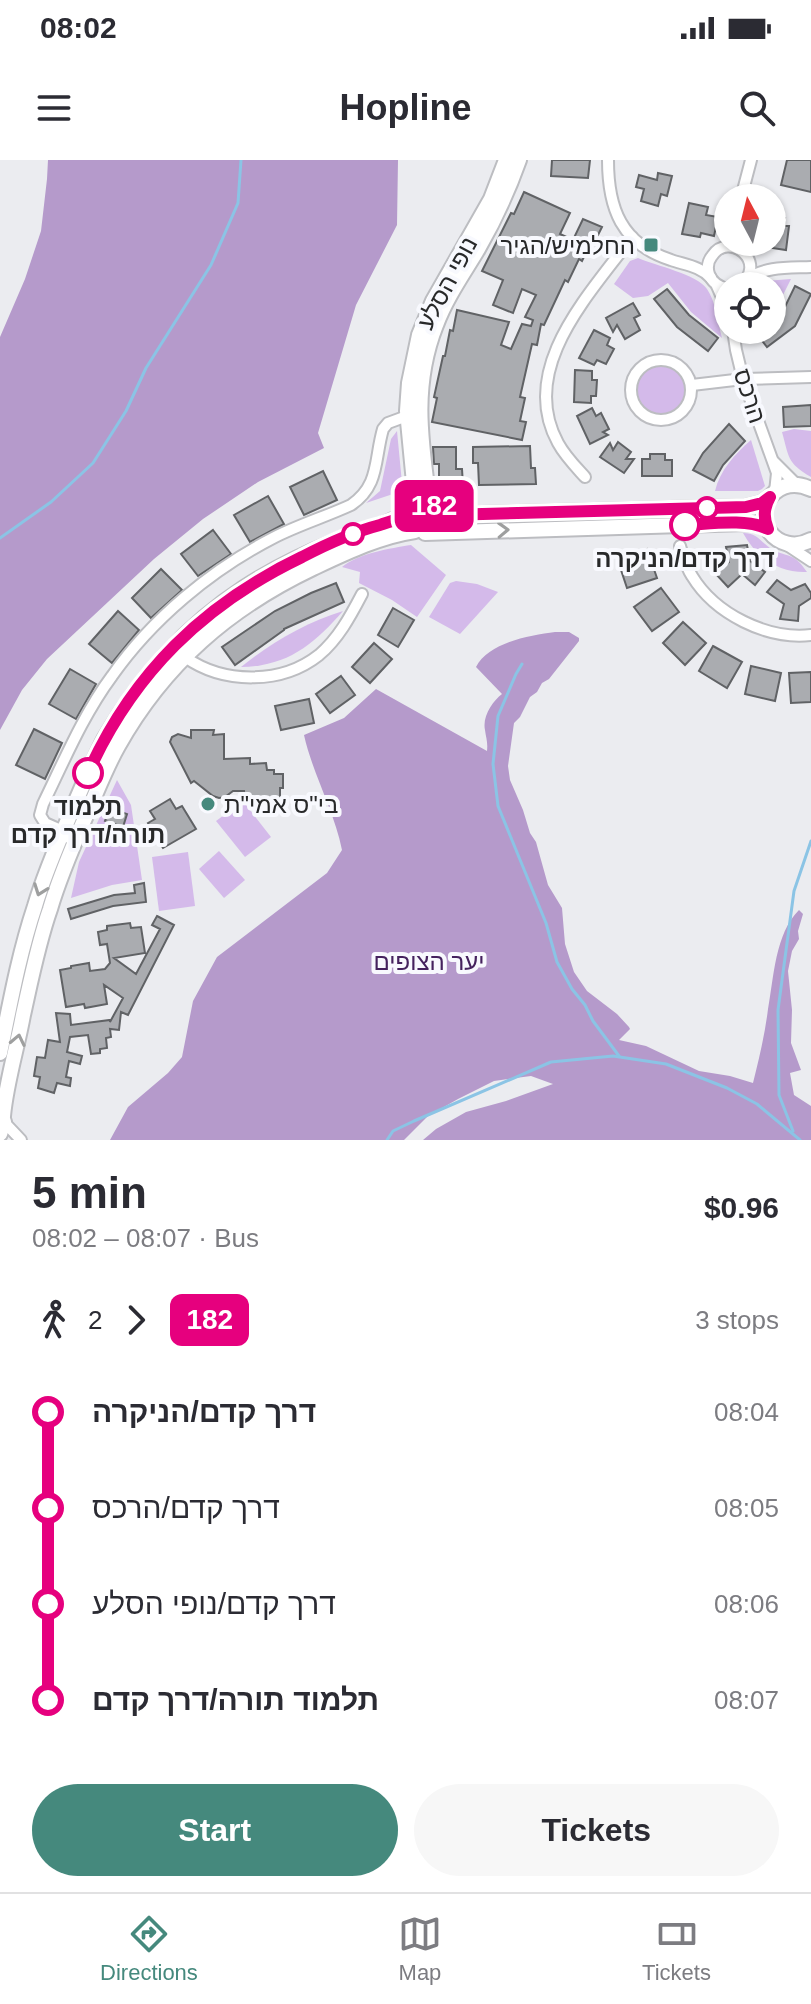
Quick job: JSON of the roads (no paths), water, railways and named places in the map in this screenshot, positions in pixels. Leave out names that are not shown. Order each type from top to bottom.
[{"type":"main road","name":"נופי הסלע","points":[[409,508],[415,493],[407,416],[416,348],[439,289],[491,199],[506,160]]},
{"type":"main road","name":"נופי הסלע","points":[[434,506],[428,495],[419,412],[421,384],[431,338],[444,306],[502,204],[519,160]]},
{"type":"main road","points":[[0,1053],[34,906],[96,757],[115,722],[151,672],[196,625],[226,600],[278,568],[332,542],[391,521],[420,501],[446,515],[746,507],[762,503],[785,486],[796,484],[811,489]]},
{"type":"main road","points":[[772,494],[765,507],[764,518],[771,534],[789,545],[800,545],[811,540]]},
{"type":"main road","points":[[2,1125],[38,951],[52,901],[74,843],[119,745],[150,698],[185,657],[235,612],[285,582],[359,548],[433,529],[438,521],[434,506]]},
{"type":"main road","points":[[409,508],[406,519],[409,526],[420,532],[746,523],[768,529]]},
{"type":"street","points":[[608,160],[612,205],[621,225],[647,249],[701,270],[713,281]]},
{"type":"street","points":[[745,184],[751,160]]},
{"type":"street","points":[[585,477],[568,458],[553,433],[547,411],[546,384],[555,351],[564,333],[632,237]]},
{"type":"street","points":[[675,261],[694,262],[714,253]]},
{"type":"street","points":[[713,281],[708,264],[714,256]]},
{"type":"street","points":[[751,256],[759,263],[784,268]]},
{"type":"street","points":[[758,272],[811,267]]},
{"type":"street","name":"הרכס","points":[[735,344],[743,379],[777,473],[772,494]]},
{"type":"street","points":[[655,360],[667,360],[680,366],[692,385],[685,408],[676,416],[666,419],[644,414],[636,407],[631,395],[635,374],[655,360]]},
{"type":"street","points":[[692,385],[743,379],[811,377]]},
{"type":"street","points":[[74,843],[63,831],[41,820],[40,815],[94,703],[112,675],[156,624],[182,600],[240,557],[285,532],[360,499],[373,478],[383,429],[388,423],[407,416]]},
{"type":"street","name":"הרכס","points":[[773,461],[796,484]]},
{"type":"street","points":[[782,542],[811,561]]},
{"type":"street","points":[[680,546],[692,577],[727,612],[761,629],[788,635],[811,635]]},
{"type":"street","points":[[185,657],[197,666],[220,674],[258,677],[282,673],[307,663],[319,654],[342,630],[362,594]]},
{"type":"street","points":[[2,1125],[7,1140]]},
{"type":"street","points":[[2,1125],[21,1140]]},
{"type":"waterway","points":[[0,538],[51,502],[93,463],[126,411],[146,368],[211,265],[238,203],[241,160]]},
{"type":"waterway","points":[[522,664],[498,716],[493,764],[498,806],[546,923],[557,962],[593,1021],[619,1056]]},
{"type":"waterway","points":[[793,1131],[779,1095],[778,1010],[794,891],[811,841]]},
{"type":"waterway","points":[[387,1140],[393,1131],[414,1121],[551,1062],[613,1056],[666,1064],[727,1088],[757,1104],[800,1140]]},
{"type":"place","name":"החלמיש/הגיר","points":[[651,245]]},
{"type":"place","name":"דרך קדם/הניקרה","points":[[685,525]]},
{"type":"place","name":"תלמוד תורה/דרך קדם","points":[[88,773]]},
{"type":"place","name":"בי\"ס אמי\"ת","points":[[208,804]]},
{"type":"park label","name":"יער הצופים","points":[[429,961]]}]
